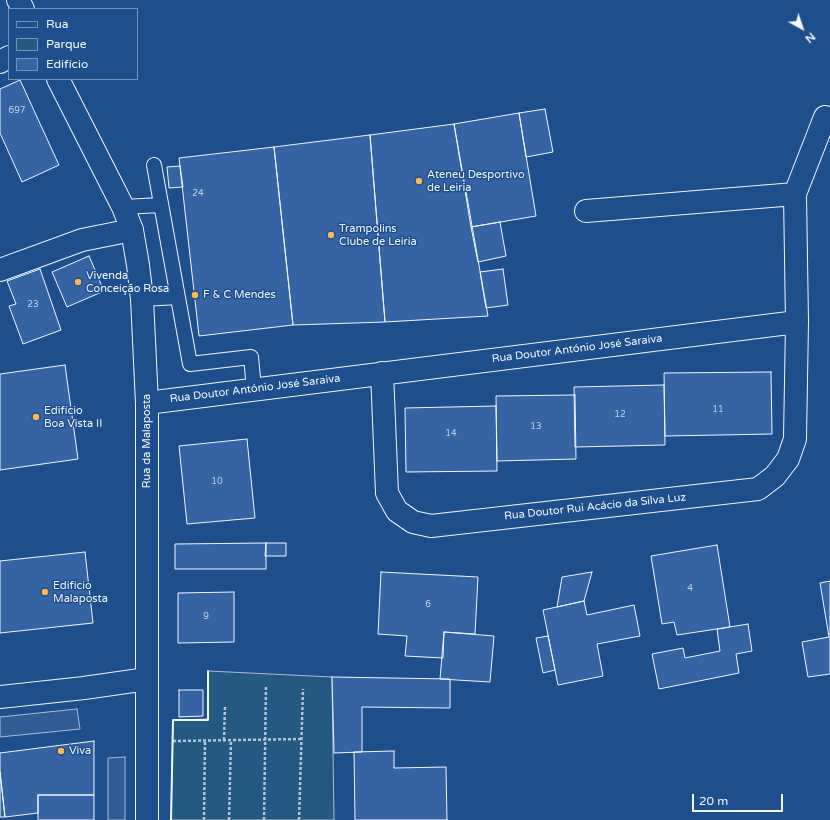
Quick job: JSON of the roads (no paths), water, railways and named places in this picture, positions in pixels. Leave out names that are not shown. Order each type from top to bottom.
[{"type":"street","name":"Rua da Malaposta","points":[[59,80],[124,207],[132,230],[142,298],[147,403],[148,820]]},
{"type":"street","points":[[797,322],[795,194],[825,117]]},
{"type":"street","points":[[586,211],[795,194]]},
{"type":"street","points":[[0,270],[82,240],[132,230]]},
{"type":"street","name":"Rua Doutor Rui Acácio da Silva Luz","points":[[382,373],[387,493],[396,511],[413,522],[431,526],[758,489],[775,476],[788,459],[795,439],[797,322]]},
{"type":"street","name":"Rua Doutor António José Saraiva","points":[[147,403],[797,322]]},
{"type":"street","points":[[0,697],[84,688],[147,679]]},
{"type":"lane","points":[[154,165],[190,364],[251,357],[254,389]]},
{"type":"lane","points":[[124,207],[161,205]]},
{"type":"lane","points":[[142,298],[178,297]]},
{"type":"place","name":"Ateneu Desportivo de Leiria","points":[[419,181]]},
{"type":"place","name":"Trampolins Clube de Leiria","points":[[331,235]]},
{"type":"place","name":"Vivenda Conceição Rosa","points":[[78,282]]},
{"type":"place","name":"F & C Mendes","points":[[195,295]]},
{"type":"place","name":"Edifício Boa Vista II","points":[[36,417]]},
{"type":"place","name":"Edifício Malaposta","points":[[45,592]]},
{"type":"place","name":"Viva","points":[[61,751]]}]
